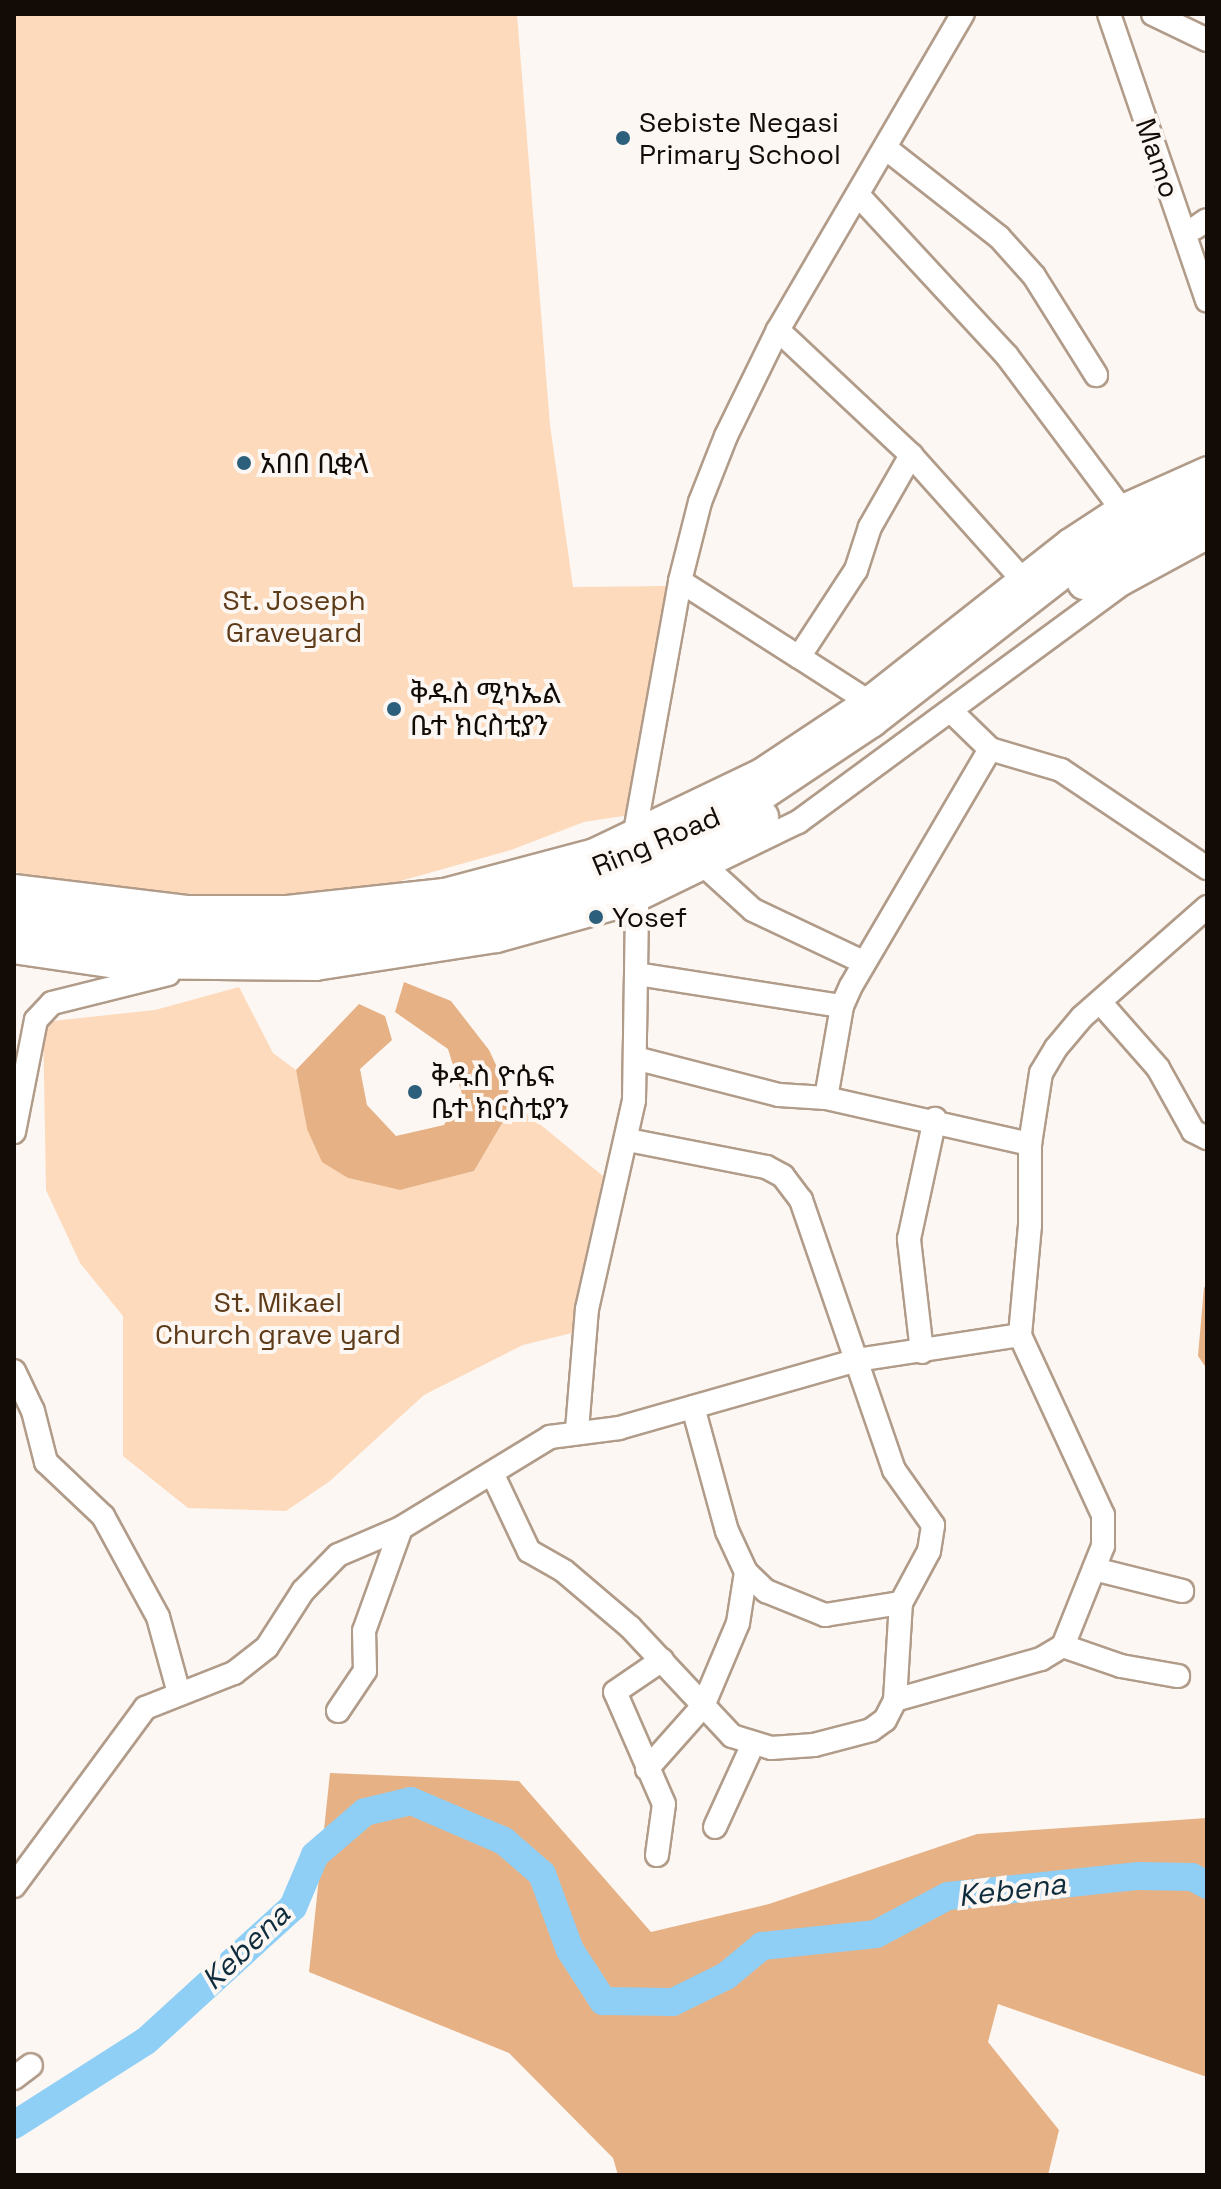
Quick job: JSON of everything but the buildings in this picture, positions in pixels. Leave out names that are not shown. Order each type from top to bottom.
[{"type":"highway","name":"Ring Road","points":[[14,907],[131,925],[333,926],[495,900],[568,877],[671,838],[767,791],[871,721],[1074,563],[1160,511],[1207,491]]},
{"type":"highway","name":"Ring Road","points":[[14,929],[170,949],[267,950],[387,942],[484,924],[599,893],[723,838],[825,779],[1068,593],[1207,514]]},
{"type":"street","points":[[635,832],[680,581],[700,502],[720,449],[778,330],[888,150],[963,14]]},
{"type":"street","points":[[1114,14],[1201,224],[1207,261]]},
{"type":"street","name":"Mamo","points":[[1114,14],[1207,301]]},
{"type":"street","points":[[1153,14],[1207,40]]},
{"type":"street","points":[[888,150],[999,237],[1034,276],[1096,375]]},
{"type":"street","points":[[859,196],[1007,356],[1120,507]]},
{"type":"street","points":[[778,330],[911,455],[1021,578]]},
{"type":"street","points":[[799,657],[856,570],[870,527],[911,455]]},
{"type":"street","points":[[14,886],[187,907],[374,900],[550,864],[635,832],[759,771],[866,700],[1021,578],[1120,507],[1207,468]]},
{"type":"street","points":[[14,952],[176,970],[383,962],[538,932],[637,901],[708,869],[798,822],[953,713],[1122,584],[1207,538]]},
{"type":"street","points":[[680,581],[866,700]]},
{"type":"street","points":[[953,713],[990,749],[1061,770],[1207,868]]},
{"type":"street","points":[[826,1098],[842,1006],[863,962],[990,749]]},
{"type":"street","points":[[708,869],[753,910],[863,962]]},
{"type":"street","points":[[577,1430],[587,1309],[629,1140],[635,1058],[637,901]]},
{"type":"street","points":[[895,1700],[1041,1659],[1063,1646],[1094,1569],[1106,1531],[1103,1515],[1020,1335],[1030,1225],[1030,1144],[1041,1073],[1082,1017],[1207,907]]},
{"type":"street","points":[[14,1132],[36,1020],[52,1003],[83,992],[126,989],[176,970]]},
{"type":"street","points":[[637,974],[842,1006]]},
{"type":"street","points":[[1100,1002],[1158,1068],[1193,1131],[1207,1138]]},
{"type":"street","points":[[635,1058],[779,1095],[826,1098],[935,1119],[1030,1144]]},
{"type":"street","points":[[922,1352],[909,1239],[935,1119]]},
{"type":"street","points":[[493,1475],[529,1551],[564,1571],[662,1660],[718,1726],[752,1746],[814,1745],[858,1735],[879,1726],[895,1700],[901,1603],[929,1551],[933,1525],[894,1470],[818,1239],[801,1200],[783,1176],[766,1167],[629,1140]]},
{"type":"street","points":[[14,1886],[145,1708],[234,1673],[267,1647],[322,1568],[338,1555],[401,1528],[493,1475],[550,1437],[577,1430],[619,1428],[857,1360],[1020,1335]]},
{"type":"street","points":[[14,1371],[33,1411],[46,1462],[103,1516],[158,1617],[179,1693]]},
{"type":"street","points":[[693,1407],[727,1531],[746,1572],[766,1591],[825,1615],[901,1603]]},
{"type":"street","points":[[338,1711],[365,1671],[364,1631],[401,1528]]},
{"type":"street","points":[[1094,1569],[1182,1591]]},
{"type":"street","points":[[647,1769],[703,1706],[738,1623],[746,1572]]},
{"type":"street","points":[[1063,1646],[1121,1666],[1178,1676]]},
{"type":"street","points":[[657,1855],[664,1804],[615,1692],[662,1660]]},
{"type":"street","points":[[715,1827],[752,1746]]},
{"type":"green space","name":"St. Joseph Graveyard","points":[[14,14],[517,14],[550,425],[573,587],[669,586],[630,815],[584,822],[511,850],[354,894],[197,903],[33,878],[14,871]]},
{"type":"green space","name":"St. Mikael Church grave yard","points":[[239,987],[273,1053],[296,1070],[307,1129],[348,1178],[400,1190],[474,1171],[514,1103],[603,1176],[572,1333],[523,1345],[424,1395],[330,1481],[286,1511],[188,1508],[123,1456],[123,1316],[80,1263],[46,1190],[43,1022],[155,1010]]},
{"type":"shaded area","points":[[404,982],[451,1001],[489,1050],[514,1103],[474,1171],[400,1190],[348,1178],[322,1162],[307,1129],[296,1070],[359,1004],[385,1016],[392,1040],[360,1069],[367,1105],[396,1136],[444,1125],[462,1094],[448,1049],[395,1012]]},
{"type":"shaded area","points":[[1204,1287],[1207,1288],[1207,1369],[1198,1356]]},
{"type":"shaded area","points":[[330,1773],[519,1781],[651,1932],[769,1904],[977,1834],[1207,1818],[1207,2077],[998,2004],[988,2042],[1059,2130],[1048,2175],[618,2175],[613,2158],[509,2053],[309,1972]]},
{"type":"waterway","name":"Kebena","points":[[14,2125],[146,2041],[293,1907],[315,1855],[365,1812],[411,1801],[504,1841],[542,1874],[570,1950],[603,2001],[673,2002],[726,1976],[762,1946],[876,1934],[948,1896],[1139,1876],[1192,1877],[1207,1885]]},
{"type":"place","name":"Sebiste Negasi Primary School","points":[[623,138]]},
{"type":"place","name":"አበበ ቢቂላ","points":[[244,463]]},
{"type":"place","name":"ቅዱስ ሚካኤል ቤተ ክርስቲያን","points":[[394,709]]},
{"type":"place","name":"Yosef","points":[[596,917]]},
{"type":"place","name":"ቅዱስ ዮሴፍ ቤተ ክርስቲያን","points":[[415,1092]]}]
